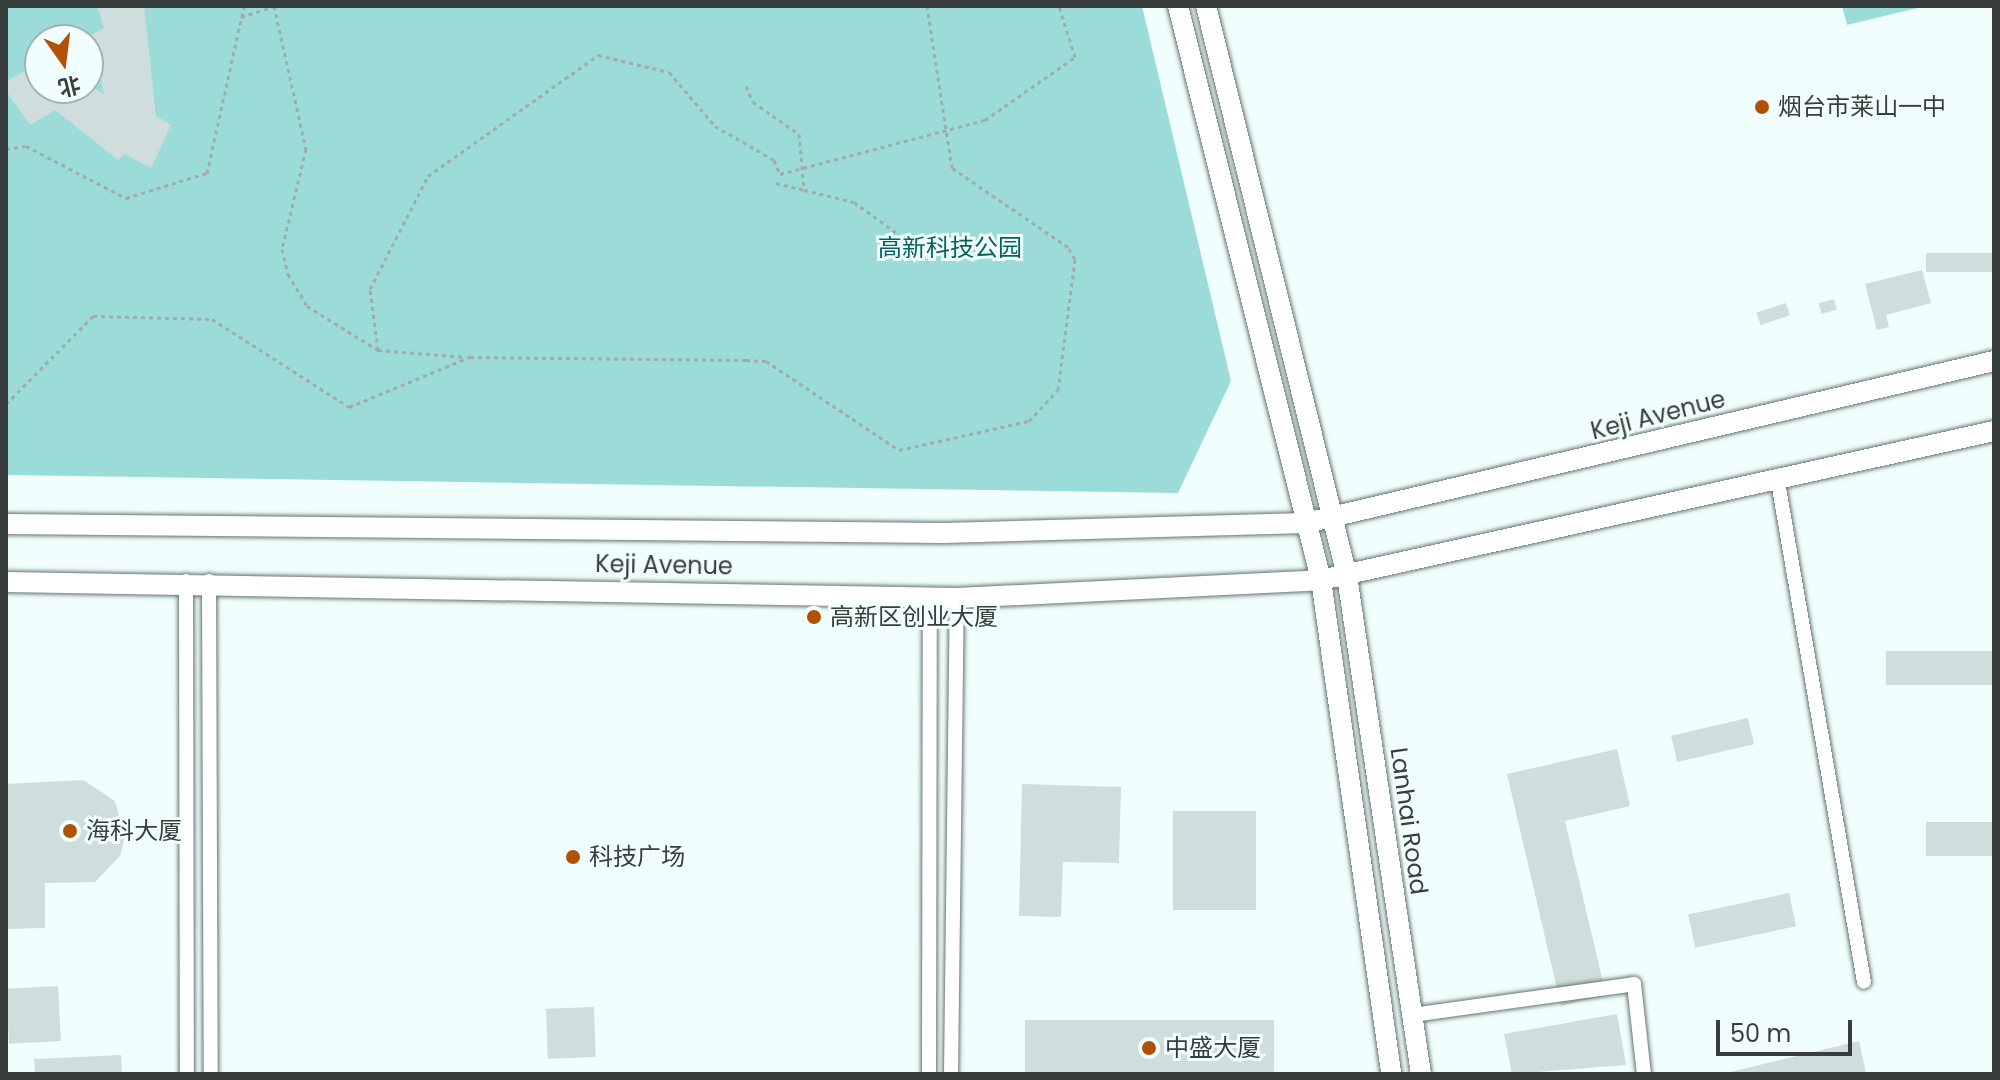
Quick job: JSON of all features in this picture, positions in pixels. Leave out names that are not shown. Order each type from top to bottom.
[{"type":"main road","points":[[1178,6],[1321,580],[1391,1074]]},
{"type":"main road","name":"Lanhai Road","points":[[1206,6],[1347,576],[1421,1074]]},
{"type":"main road","name":"Keji Avenue","points":[[6,524],[944,533],[1306,523],[1994,361]]},
{"type":"main road","points":[[1347,576],[1778,482],[1994,431]]},
{"type":"main road","name":"Keji Avenue","points":[[6,582],[209,581],[957,598],[1321,580],[1347,576]]},
{"type":"street","points":[[1778,482],[1864,982]]},
{"type":"street","points":[[186,581],[187,1074]]},
{"type":"street","points":[[209,581],[211,1074]]},
{"type":"street","points":[[929,1074],[930,597]]},
{"type":"street","points":[[951,1074],[957,598]]},
{"type":"street","points":[[1412,1015],[1634,984],[1644,1074]]},
{"type":"path","points":[[6,149],[26,146],[126,198],[207,173],[244,6]]},
{"type":"path","points":[[241,17],[274,6],[306,149],[282,249],[288,274],[307,306],[378,350],[470,357],[766,361],[899,450],[1029,421],[1058,390],[1075,259],[1068,247],[952,168],[941,130],[927,6]]},
{"type":"path","points":[[378,350],[370,289],[428,176],[598,55],[669,72],[715,126],[774,160],[780,174],[985,120],[1075,57],[1059,6]]},
{"type":"path","points":[[746,86],[753,102],[799,134],[804,190]]},
{"type":"path","points":[[776,183],[854,202],[898,234]]},
{"type":"path","points":[[6,404],[93,316],[212,319],[349,407],[470,357]]},
{"type":"green space","name":"高新科技公园","points":[[6,6],[1142,6],[1231,381],[1178,493],[6,475]]},
{"type":"green space","points":[[1842,6],[1926,6],[1847,25]]},
{"type":"building","points":[[97,6],[144,6],[156,116],[171,125],[151,168],[124,154],[118,160],[55,110],[30,125],[6,91],[6,81],[24,71],[24,104],[104,104],[103,24]]},
{"type":"building","points":[[1926,253],[1994,253],[1994,272],[1926,272]]},
{"type":"building","points":[[1922,270],[1931,303],[1886,315],[1889,327],[1877,330],[1865,284]]},
{"type":"building","points":[[1834,299],[1837,310],[1821,314],[1819,303]]},
{"type":"building","points":[[1786,303],[1790,315],[1761,325],[1757,313]]},
{"type":"building","points":[[1886,651],[1994,651],[1994,685],[1886,685]]},
{"type":"building","points":[[1748,718],[1754,744],[1677,762],[1671,736]]},
{"type":"building","points":[[1617,749],[1630,806],[1565,821],[1606,995],[1561,1006],[1507,774]]},
{"type":"building","name":"海科大厦","points":[[83,780],[115,801],[125,837],[120,856],[95,882],[45,883],[45,928],[6,929],[6,784]]},
{"type":"building","points":[[1022,784],[1121,787],[1119,863],[1063,862],[1061,917],[1019,916]]},
{"type":"building","points":[[1173,811],[1256,811],[1256,910],[1173,910]]},
{"type":"building","points":[[1926,822],[1994,822],[1994,856],[1926,856]]},
{"type":"building","points":[[1789,893],[1796,926],[1695,948],[1688,914]]},
{"type":"building","points":[[58,986],[61,1041],[9,1044],[6,989]]},
{"type":"building","points":[[594,1007],[596,1057],[548,1059],[546,1009]]},
{"type":"building","points":[[1617,1014],[1626,1065],[1512,1074],[1504,1034]]},
{"type":"building","name":"中盛大厦","points":[[1025,1020],[1274,1020],[1274,1074],[1025,1074]]},
{"type":"building","points":[[1859,1041],[1866,1073],[1726,1074],[1726,1073]]},
{"type":"building","points":[[121,1055],[122,1074],[35,1074],[34,1059]]},
{"type":"place","name":"烟台市莱山一中","points":[[1762,107]]},
{"type":"place","name":"高新区创业大厦","points":[[814,617]]},
{"type":"place","name":"海科大厦","points":[[70,831]]},
{"type":"place","name":"科技广场","points":[[573,857]]},
{"type":"place","name":"中盛大厦","points":[[1149,1048]]}]
